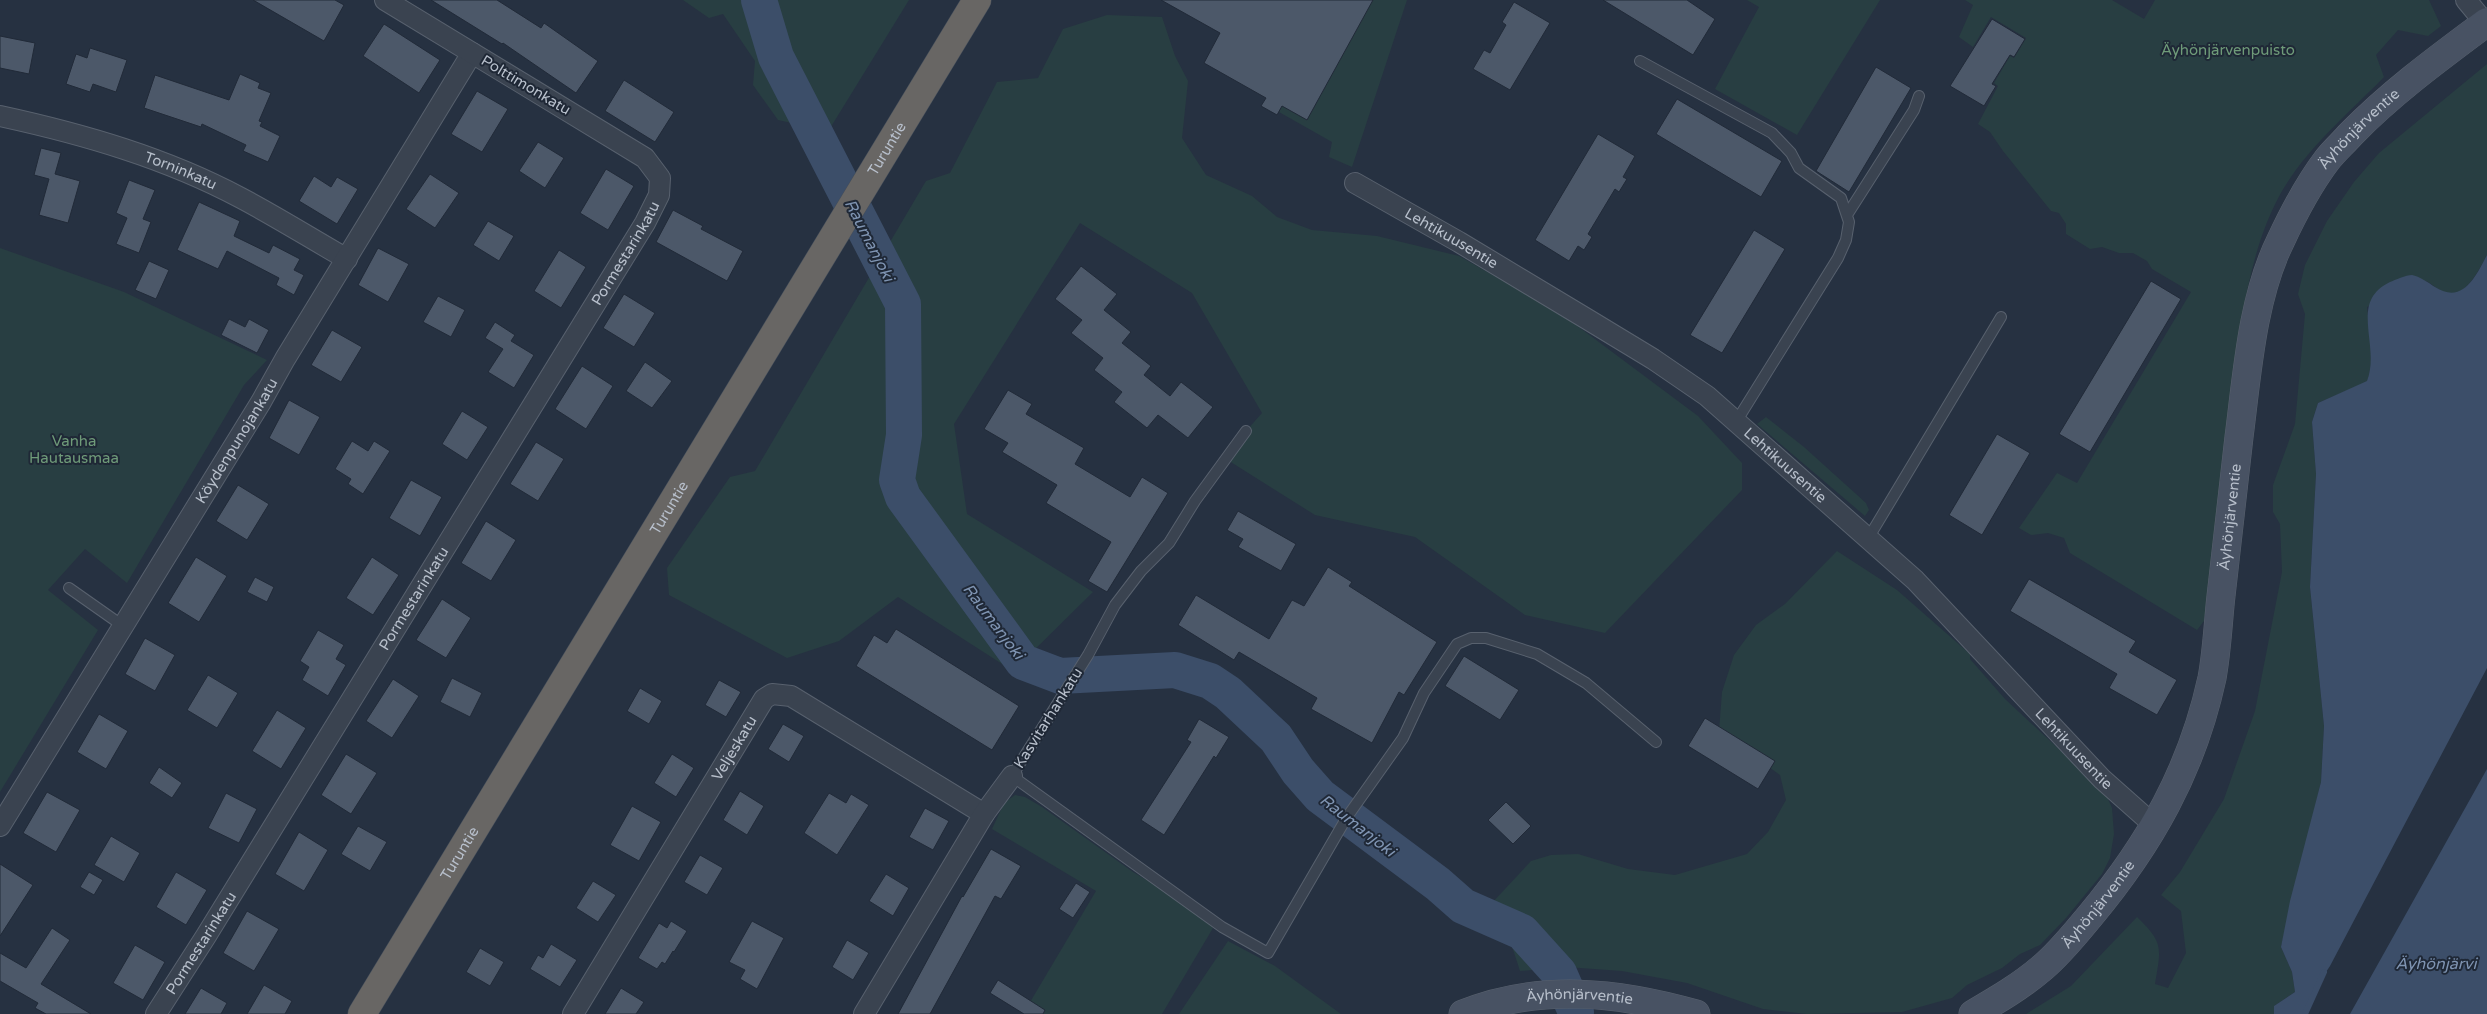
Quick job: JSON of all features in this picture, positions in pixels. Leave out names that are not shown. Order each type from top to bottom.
[{"type":"highway","name":"Turuntie","points":[[362,1014],[977,0]]},
{"type":"main road","name":"Äyhönjärventie","points":[[1974,1014],[2000,999],[2043,968],[2113,889],[2166,807],[2196,738],[2212,675],[2244,395],[2257,318],[2265,282],[2278,245],[2300,202],[2328,158],[2368,117],[2426,68],[2486,23]]},
{"type":"main road","name":"Äyhönjärventie","points":[[1472,1012],[1534,996],[1560,993],[1592,994],[1639,1000],[1696,1014]]},
{"type":"street","name":"Polttimonkatu","points":[[385,0],[619,141],[645,158],[660,178]]},
{"type":"street","points":[[2466,0],[2486,23]]},
{"type":"street","name":"Köydenpunojankatu","points":[[0,826],[472,53]]},
{"type":"street","name":"Torninkatu","points":[[0,116],[107,143],[173,166],[240,198],[347,259]]},
{"type":"street","name":"Pormestarinkatu","points":[[156,1014],[206,936],[645,223],[659,195],[660,178]]},
{"type":"street","name":"Lehtikuusentie","points":[[1355,183],[1459,242],[1653,359],[1707,396],[1869,537],[1915,580],[2102,779],[2154,826]]},
{"type":"street","name":"Veljeskatu","points":[[572,1014],[764,699],[772,694],[791,696],[984,814]]},
{"type":"street","name":"Kasvitarhankatu","points":[[864,1014],[984,814],[1012,776]]},
{"type":"lane","points":[[1640,61],[1772,133],[1791,153],[1799,168],[1841,198],[1849,222],[1846,240],[1838,258],[1736,422]]},
{"type":"lane","points":[[1847,215],[1914,110],[1919,96]]},
{"type":"lane","points":[[1869,537],[2001,317]]},
{"type":"lane","name":"Kasvitarhankatu","points":[[1012,776],[1088,656],[1116,605],[1142,571],[1169,543],[1195,501],[1246,431]]},
{"type":"lane","points":[[69,588],[123,626]]},
{"type":"lane","points":[[1012,776],[1222,927],[1268,952],[1347,817],[1403,738],[1424,693],[1457,644],[1471,638],[1486,638],[1501,641],[1537,654],[1586,683],[1656,742]]},
{"type":"green space","points":[[683,0],[748,0],[769,64],[797,124],[778,120],[753,85],[755,61],[723,14],[709,18]]},
{"type":"green space","points":[[767,0],[909,0],[829,130],[772,29]]},
{"type":"green space","points":[[1372,0],[1407,0],[1352,167],[1329,157],[1332,142],[1279,112],[1282,106],[1307,120]]},
{"type":"green space","points":[[1747,0],[1880,0],[1797,135],[1715,89],[1759,7]]},
{"type":"green space","name":"Äyhönjärvenpuisto","points":[[1965,0],[2112,0],[2144,19],[2155,0],[2429,0],[2441,26],[2428,36],[2398,30],[2376,55],[2384,77],[2316,145],[2292,175],[2268,220],[2253,266],[2243,313],[2213,566],[2204,621],[2197,630],[2070,553],[2064,538],[2048,533],[2031,535],[2019,528],[2057,473],[2077,483],[2191,292],[2152,269],[2147,261],[2133,253],[2119,253],[2102,247],[2090,249],[2066,234],[2066,224],[2059,213],[2051,211],[1990,132],[1978,124],[1998,86],[1994,83],[2010,56],[2014,58],[2026,38],[1991,17],[1973,47],[1959,37],[1973,5]]},
{"type":"green space","points":[[1107,15],[1162,17],[1175,56],[1188,81],[1182,138],[1206,175],[1252,196],[1277,217],[1312,230],[1377,236],[1459,256],[1560,313],[1698,416],[1742,463],[1742,490],[1605,633],[1525,615],[1415,537],[1315,515],[1226,459],[1246,431],[1262,413],[1192,293],[1080,223],[954,424],[967,514],[1093,592],[1013,671],[898,597],[839,641],[787,658],[669,595],[667,568],[730,477],[755,471],[926,181],[950,173],[997,82],[1038,78],[1063,29]]},
{"type":"green space","points":[[2487,64],[2487,255],[2470,283],[2458,293],[2443,292],[2426,281],[2367,307],[2371,364],[2367,382],[2318,403],[2312,422],[2316,474],[2310,587],[2324,726],[2321,782],[2281,947],[2292,972],[2295,992],[2274,1006],[2274,1014],[2026,1014],[2071,986],[2137,917],[2152,933],[2158,947],[2159,962],[2155,984],[2168,988],[2186,953],[2181,911],[2161,895],[2180,872],[2224,799],[2255,711],[2282,572],[2280,524],[2273,512],[2273,485],[2295,424],[2305,314],[2298,294],[2305,265],[2327,221],[2354,182],[2379,153]]},
{"type":"green space","name":"Vanha Hautausmaa","points":[[0,248],[124,292],[267,360],[244,385],[127,583],[85,549],[48,590],[98,630],[0,792]]},
{"type":"green space","points":[[1766,417],[1804,447],[1866,503],[1869,510],[1865,516],[1757,424]]},
{"type":"green space","points":[[1837,551],[1897,590],[1970,654],[1970,659],[2005,699],[2105,792],[2112,808],[2114,834],[2110,858],[2102,874],[2066,918],[2040,945],[2020,954],[2002,968],[1967,985],[1952,998],[1902,1012],[1807,1014],[1763,1009],[1687,983],[1622,971],[1566,967],[1520,971],[1508,934],[1489,912],[1491,904],[1531,861],[1551,855],[1578,854],[1628,869],[1675,875],[1747,854],[1768,832],[1786,800],[1780,775],[1719,731],[1722,692],[1734,655],[1756,625],[1785,604]]},
{"type":"green space","points":[[1015,795],[1025,797],[1042,807],[1133,872],[1192,907],[1213,928],[1162,1014],[1023,1014],[1096,891],[992,829],[1004,803]]},
{"type":"green space","points":[[1228,941],[1275,966],[1341,1014],[1179,1014]]},
{"type":"water","points":[[2487,255],[2487,668],[2330,966],[2312,993],[2307,1014],[2274,1014],[2274,1006],[2295,992],[2292,972],[2281,947],[2290,901],[2321,782],[2324,726],[2310,587],[2316,474],[2312,422],[2318,403],[2367,381],[2371,353],[2368,313],[2371,301],[2378,291],[2390,282],[2412,275],[2445,292],[2453,293],[2467,286]]},
{"type":"water","name":"Äyhönjärvi","points":[[2487,769],[2487,1014],[2350,1014]]},
{"type":"building","points":[[253,0],[335,0],[344,5],[324,41]]},
{"type":"building","points":[[431,0],[497,0],[541,28],[544,23],[598,61],[576,93],[503,43]]},
{"type":"building","points":[[1161,0],[1373,0],[1307,120],[1282,106],[1277,115],[1261,106],[1266,98],[1204,63],[1220,33]]},
{"type":"building","points":[[1603,0],[1687,0],[1715,19],[1693,55]]},
{"type":"building","points":[[1514,2],[1550,23],[1510,90],[1473,69],[1484,50],[1490,53],[1506,25],[1502,22]]},
{"type":"building","points":[[1992,19],[2025,39],[2014,57],[2010,55],[1992,84],[1996,86],[1984,106],[1950,86]]},
{"type":"building","points":[[384,24],[440,60],[419,93],[363,56]]},
{"type":"building","points":[[0,36],[35,43],[29,74],[0,68]]},
{"type":"building","points":[[90,48],[127,60],[116,92],[93,84],[90,92],[66,84],[76,54],[87,58]]},
{"type":"building","points":[[1876,67],[1911,88],[1849,192],[1816,171]]},
{"type":"building","points":[[240,74],[260,83],[258,88],[271,93],[259,121],[262,122],[260,126],[280,136],[268,162],[243,151],[246,145],[202,124],[201,127],[144,108],[155,75],[229,100]]},
{"type":"building","points":[[624,80],[674,112],[655,142],[605,111]]},
{"type":"building","points":[[477,91],[508,109],[482,152],[451,134]]},
{"type":"building","points":[[1677,99],[1782,161],[1761,197],[1656,134]]},
{"type":"building","points":[[1598,134],[1635,156],[1623,177],[1627,179],[1619,192],[1615,189],[1588,234],[1592,237],[1584,250],[1578,246],[1569,261],[1535,240]]},
{"type":"building","points":[[538,142],[564,158],[545,188],[519,171]]},
{"type":"building","points":[[41,148],[61,153],[55,174],[80,181],[68,223],[39,215],[49,179],[34,175]]},
{"type":"building","points":[[606,169],[634,186],[608,230],[580,213]]},
{"type":"building","points":[[430,174],[459,193],[435,228],[406,209]]},
{"type":"building","points":[[314,176],[331,187],[337,177],[358,189],[337,224],[299,201]]},
{"type":"building","points":[[129,180],[155,190],[143,219],[151,222],[139,253],[116,244],[127,218],[116,213]]},
{"type":"building","points":[[199,202],[240,221],[234,236],[269,253],[273,245],[300,259],[294,270],[304,275],[294,295],[276,285],[279,278],[227,251],[218,269],[177,250]]},
{"type":"building","points":[[673,210],[703,226],[701,229],[743,251],[727,281],[656,242]]},
{"type":"building","points":[[488,221],[514,236],[499,261],[473,245]]},
{"type":"building","points":[[1754,230],[1785,249],[1722,353],[1690,335]]},
{"type":"building","points":[[378,248],[409,264],[388,302],[358,285]]},
{"type":"building","points":[[559,250],[586,267],[561,308],[534,291]]},
{"type":"building","points":[[149,261],[169,270],[156,299],[135,290]]},
{"type":"building","points":[[1081,266],[1117,294],[1104,310],[1131,332],[1122,343],[1151,366],[1144,375],[1170,396],[1181,382],[1213,407],[1188,438],[1158,415],[1147,428],[1114,402],[1122,392],[1094,370],[1103,358],[1071,333],[1082,320],[1055,299]]},
{"type":"building","points":[[2151,281],[2181,299],[2090,452],[2059,434]]},
{"type":"building","points":[[624,294],[655,313],[634,347],[603,328]]},
{"type":"building","points":[[438,296],[465,310],[451,337],[423,322]]},
{"type":"building","points":[[229,319],[245,327],[249,319],[269,330],[257,353],[221,335]]},
{"type":"building","points":[[495,322],[515,335],[511,341],[534,355],[514,388],[488,372],[503,349],[485,338]]},
{"type":"building","points":[[332,330],[362,347],[341,382],[311,365]]},
{"type":"building","points":[[645,362],[672,381],[652,408],[626,391]]},
{"type":"building","points":[[582,366],[613,386],[586,429],[555,409]]},
{"type":"building","points":[[1008,390],[1032,404],[1026,414],[1084,448],[1075,464],[1130,497],[1142,477],[1168,493],[1107,592],[1088,581],[1111,542],[1046,503],[1057,485],[1002,452],[1008,443],[984,429]]},
{"type":"building","points":[[289,400],[320,417],[299,455],[269,438]]},
{"type":"building","points":[[462,411],[488,427],[467,460],[442,444]]},
{"type":"building","points":[[1997,434],[2030,453],[1982,535],[1949,515]]},
{"type":"building","points":[[352,441],[368,451],[374,441],[390,451],[363,494],[348,484],[351,479],[335,469]]},
{"type":"building","points":[[536,442],[564,459],[538,501],[510,484]]},
{"type":"building","points":[[411,480],[442,497],[420,536],[389,518]]},
{"type":"building","points":[[238,485],[269,504],[247,540],[216,521]]},
{"type":"building","points":[[1238,511],[1296,544],[1281,571],[1238,547],[1243,539],[1227,530]]},
{"type":"building","points":[[486,521],[516,540],[491,581],[461,563]]},
{"type":"building","points":[[196,557],[227,576],[199,622],[168,603]]},
{"type":"building","points":[[372,557],[399,575],[373,615],[346,598]]},
{"type":"building","points":[[1328,567],[1352,582],[1349,586],[1437,642],[1404,695],[1399,692],[1372,743],[1311,709],[1317,698],[1239,652],[1234,660],[1178,625],[1196,595],[1269,639],[1292,600],[1304,606]]},
{"type":"building","points":[[255,577],[274,587],[267,602],[247,592]]},
{"type":"building","points":[[2029,579],[2136,641],[2129,652],[2177,680],[2157,715],[2109,688],[2117,674],[2010,611]]},
{"type":"building","points":[[442,599],[471,618],[446,658],[416,640]]},
{"type":"building","points":[[896,629],[1019,706],[992,750],[856,666],[874,635],[887,643]]},
{"type":"building","points":[[318,630],[344,645],[336,659],[346,665],[328,696],[302,680],[309,667],[300,661]]},
{"type":"building","points":[[145,638],[175,655],[155,691],[125,674]]},
{"type":"building","points":[[1464,656],[1519,690],[1500,720],[1445,686]]},
{"type":"building","points":[[208,675],[238,693],[217,728],[187,710]]},
{"type":"building","points":[[452,678],[482,693],[470,717],[440,702]]},
{"type":"building","points":[[393,679],[419,696],[392,738],[366,721]]},
{"type":"building","points":[[719,680],[741,692],[726,717],[705,705]]},
{"type":"building","points":[[640,688],[662,701],[649,724],[627,711]]},
{"type":"building","points":[[277,710],[306,728],[281,769],[252,751]]},
{"type":"building","points":[[99,714],[128,731],[106,769],[77,752]]},
{"type":"building","points":[[1705,718],[1775,761],[1758,789],[1688,746]]},
{"type":"building","points":[[1199,719],[1229,737],[1216,758],[1214,756],[1164,835],[1141,820],[1191,742],[1187,740]]},
{"type":"building","points":[[783,724],[804,736],[789,762],[768,749]]},
{"type":"building","points":[[346,754],[377,773],[351,814],[321,795]]},
{"type":"building","points":[[672,754],[694,768],[676,797],[654,783]]},
{"type":"building","points":[[159,767],[182,783],[172,798],[149,783]]},
{"type":"building","points":[[740,791],[764,806],[747,835],[723,820]]},
{"type":"building","points":[[47,792],[80,810],[56,852],[23,833]]},
{"type":"building","points":[[226,793],[257,809],[239,843],[208,828]]},
{"type":"building","points":[[829,793],[846,803],[851,794],[869,805],[837,855],[804,833]]},
{"type":"building","points":[[1506,802],[1531,826],[1513,844],[1488,820]]},
{"type":"building","points":[[632,806],[661,822],[639,861],[610,845]]},
{"type":"building","points":[[925,808],[949,821],[933,850],[909,837]]},
{"type":"building","points":[[358,826],[387,842],[370,871],[341,854]]},
{"type":"building","points":[[299,832],[328,850],[304,891],[275,874]]},
{"type":"building","points":[[111,836],[140,853],[124,882],[94,865]]},
{"type":"building","points":[[991,849],[1021,866],[1001,899],[995,896],[930,1014],[898,1014],[962,896]]},
{"type":"building","points":[[700,855],[723,868],[707,895],[684,882]]},
{"type":"building","points":[[0,864],[33,885],[0,936]]},
{"type":"building","points":[[89,872],[103,880],[94,895],[80,887]]},
{"type":"building","points":[[176,872],[207,890],[186,925],[156,907]]},
{"type":"building","points":[[886,874],[909,888],[893,916],[869,901]]},
{"type":"building","points":[[593,881],[616,895],[598,922],[576,908]]},
{"type":"building","points":[[1076,883],[1090,892],[1073,918],[1059,909]]},
{"type":"building","points":[[247,911],[279,929],[254,971],[223,953]]},
{"type":"building","points":[[671,921],[687,931],[665,964],[662,962],[657,969],[638,958],[659,923],[667,928]]},
{"type":"building","points":[[752,921],[784,938],[757,989],[740,979],[745,970],[729,962]]},
{"type":"building","points":[[52,928],[70,940],[41,984],[91,1014],[46,1014],[35,1008],[38,1003],[0,981],[0,953],[26,968]]},
{"type":"building","points":[[847,940],[869,953],[853,980],[832,967]]},
{"type":"building","points":[[551,944],[577,960],[560,987],[530,969],[538,955],[543,958]]},
{"type":"building","points":[[135,945],[165,962],[143,1000],[113,983]]},
{"type":"building","points":[[480,948],[504,962],[490,986],[466,972]]},
{"type":"building","points":[[998,980],[1045,1010],[1043,1014],[1024,1014],[990,993]]},
{"type":"building","points":[[264,985],[292,1001],[285,1014],[247,1014]]},
{"type":"building","points":[[201,988],[227,1003],[221,1014],[185,1014]]},
{"type":"building","points":[[621,988],[644,1002],[636,1014],[605,1014]]},
{"type":"waterway","name":"Raumanjoki","points":[[759,0],[776,57],[903,304],[904,435],[897,480],[903,497],[1023,662],[1060,676],[1175,670],[1210,681],[1228,693],[1276,738],[1298,771],[1320,796],[1438,884],[1463,906],[1522,932],[1559,973],[1576,1012]]},
{"type":"waterway","points":[[2305,1014],[2324,972]]}]
